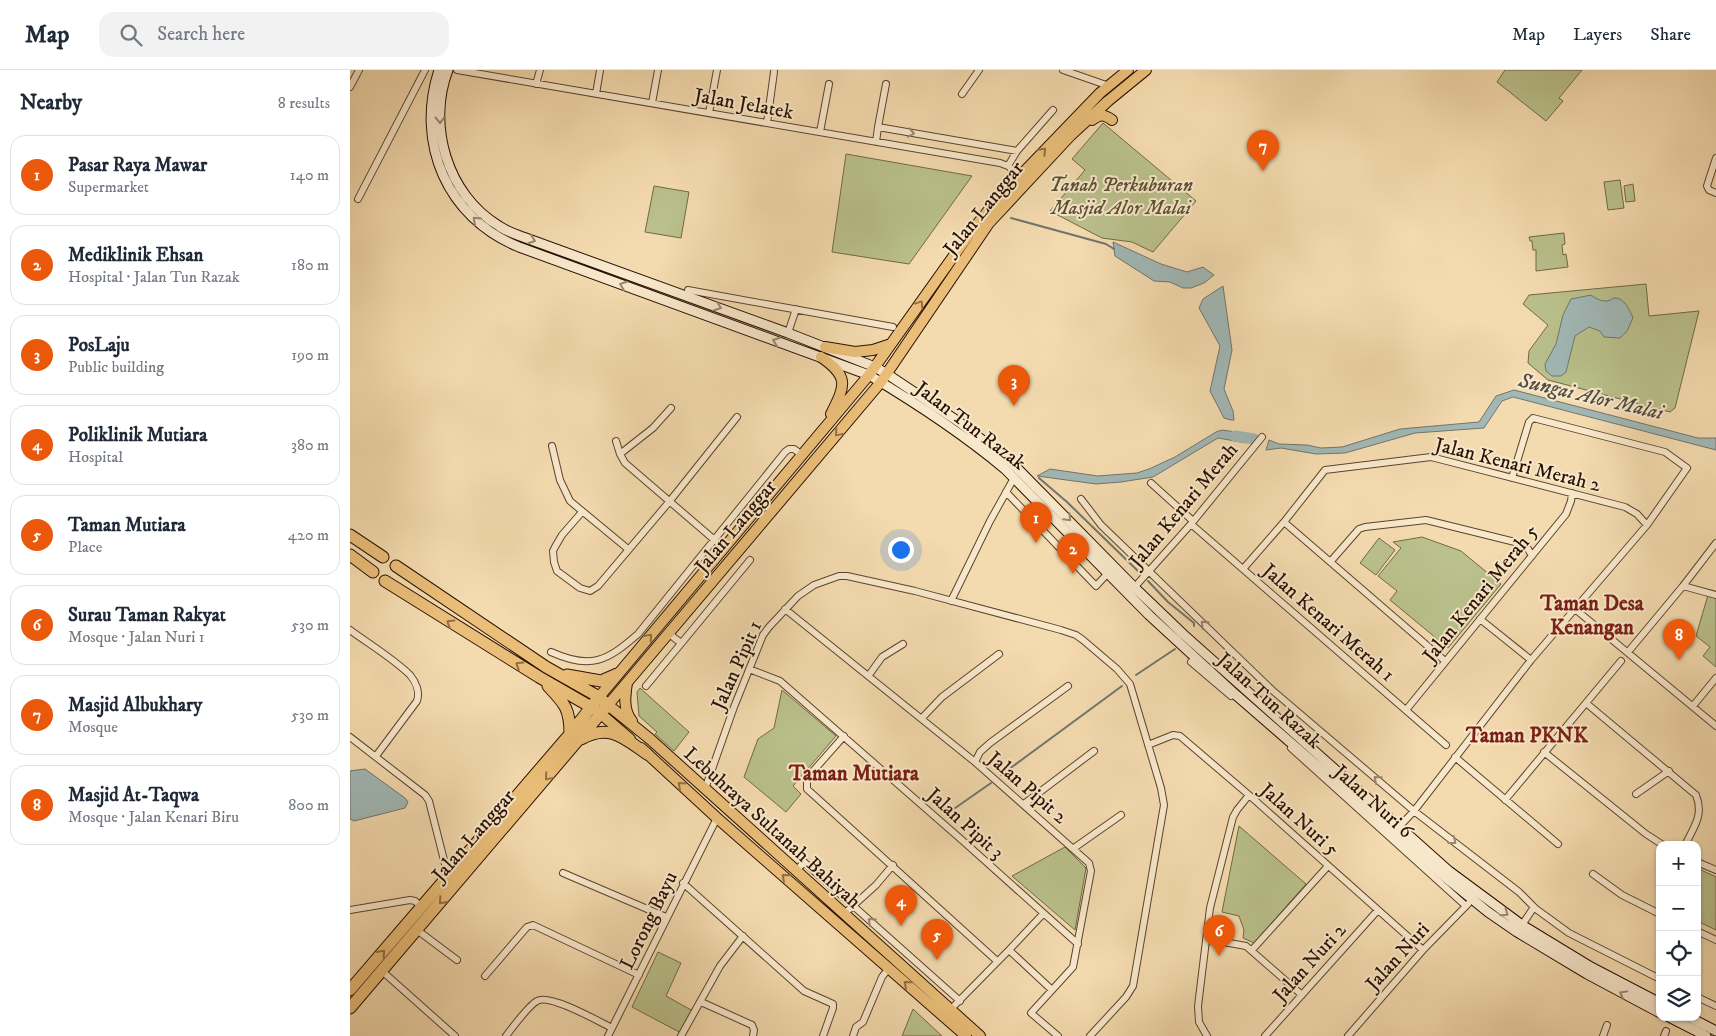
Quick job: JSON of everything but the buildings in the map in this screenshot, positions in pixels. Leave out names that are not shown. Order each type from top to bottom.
[{"type":"highway","points":[[350,535],[383,558]]},
{"type":"highway","points":[[350,555],[373,572]]},
{"type":"highway","points":[[396,566],[546,667],[600,706]]},
{"type":"highway","points":[[385,581],[539,677],[600,706]]},
{"type":"highway","points":[[546,667],[564,674],[601,681],[617,674]]},
{"type":"highway","points":[[539,677],[563,702],[570,717],[575,737],[599,732],[610,732],[647,754]]},
{"type":"highway","name":"Jalan Langgar","points":[[350,1008],[417,930],[600,706]]},
{"type":"highway","name":"Jalan Langgar","points":[[350,990],[448,876],[575,737]]},
{"type":"main road","points":[[452,70],[443,85],[440,119],[445,153],[453,174],[464,194],[488,218],[507,231],[825,347],[884,378]]},
{"type":"main road","points":[[452,70],[435,83],[431,107],[431,131],[436,155],[450,189],[465,209],[482,226],[503,240],[519,246],[822,358],[872,371]]},
{"type":"main road","name":"Jalan Langgar","points":[[600,706],[617,674],[722,544],[802,455],[872,371],[970,233],[997,200],[1019,175],[1109,86],[1128,70]]},
{"type":"main road","name":"Jalan Langgar","points":[[600,706],[627,682],[884,378],[978,238],[1005,205],[1070,135],[1108,100],[1146,70]]},
{"type":"main road","points":[[1070,135],[1099,115],[1107,116],[1112,120]]},
{"type":"main road","points":[[825,347],[855,352],[873,350],[891,344]]},
{"type":"main road","points":[[822,358],[835,366],[842,383],[839,399],[823,430]]},
{"type":"main road","name":"Jalan Tun Razak","points":[[884,378],[981,450],[1014,478],[1108,573],[1132,591],[1399,828],[1470,888],[1522,925],[1591,967],[1656,1001]]},
{"type":"main road","name":"Jalan Tun Razak","points":[[884,378],[959,422],[1012,462],[1201,666],[1469,902],[1587,974],[1656,1011]]},
{"type":"main road","points":[[722,544],[731,552],[736,553]]},
{"type":"main road","points":[[627,682],[624,697],[628,715],[650,739]]},
{"type":"main road","name":"Lebuhraya Sultanah Bahiyah","points":[[600,706],[650,739],[980,1036]]},
{"type":"main road","name":"Lebuhraya Sultanah Bahiyah","points":[[600,706],[647,754],[717,818],[966,1036]]},
{"type":"main road","points":[[708,791],[716,806],[717,818],[741,822]]},
{"type":"main road","points":[[1677,1021],[1706,1036]]},
{"type":"main road","points":[[1697,1021],[1716,1031]]},
{"type":"street","points":[[350,87],[359,70]]},
{"type":"street","points":[[358,199],[425,70]]},
{"type":"street","name":"Jalan Jelatek","points":[[452,70],[472,71],[536,84],[1000,163],[1008,166],[1019,175]]},
{"type":"street","points":[[536,84],[540,70]]},
{"type":"street","points":[[596,94],[600,70]]},
{"type":"street","points":[[652,103],[658,70]]},
{"type":"street","points":[[710,113],[717,70]]},
{"type":"street","points":[[962,94],[979,70]]},
{"type":"street","points":[[1063,70],[1109,86]]},
{"type":"street","points":[[767,123],[774,72]]},
{"type":"street","points":[[820,132],[829,84]]},
{"type":"street","points":[[876,142],[886,84]]},
{"type":"street","points":[[1008,166],[1018,150],[1053,110]]},
{"type":"street","points":[[878,127],[1018,150]]},
{"type":"street","points":[[1716,158],[1707,186],[1709,190],[1716,193]]},
{"type":"street","points":[[688,290],[893,327]]},
{"type":"street","points":[[788,333],[796,309]]},
{"type":"street","points":[[620,454],[648,433],[671,408]]},
{"type":"street","points":[[582,512],[555,546],[553,555],[554,567],[556,572],[580,588],[590,591],[598,586],[669,502],[737,416]]},
{"type":"street","points":[[1399,828],[1531,660],[1647,524],[1687,468],[1665,452],[1533,418],[1529,422],[1512,478]]},
{"type":"street","name":"Jalan Kenari Merah","points":[[1132,591],[1262,437]]},
{"type":"street","points":[[616,441],[625,463],[669,502],[722,544]]},
{"type":"street","points":[[552,446],[563,489],[570,501],[628,550]]},
{"type":"street","points":[[551,652],[581,662],[596,661],[619,650],[638,634],[722,544],[785,452],[789,449],[794,449],[802,455]]},
{"type":"street","name":"Jalan Kenari Merah 2","points":[[1243,569],[1284,522],[1324,470],[1431,457],[1629,508],[1647,524]]},
{"type":"street","points":[[951,601],[1014,478]]},
{"type":"street","name":"Jalan Kenari Merah 1","points":[[1151,483],[1243,569],[1446,745]]},
{"type":"street","points":[[1006,492],[1096,586],[1108,573]]},
{"type":"street","name":"Jalan Kenari Merah 5","points":[[1406,710],[1566,514],[1572,493]]},
{"type":"street","points":[[1081,500],[1101,525],[1272,690],[1414,811],[1569,933],[1656,977]]},
{"type":"street","points":[[1331,561],[1359,529],[1365,526],[1426,520],[1521,544],[1528,549],[1532,556]]},
{"type":"street","points":[[1284,522],[1445,662]]},
{"type":"street","points":[[1628,652],[1684,586],[1716,543]]},
{"type":"street","points":[[736,553],[744,567]]},
{"type":"street","points":[[646,686],[750,560]]},
{"type":"street","name":"Jalan Pipit 1","points":[[708,791],[734,707],[763,635],[774,620],[798,596],[814,585],[839,576],[856,577],[1076,635],[1117,669],[1130,684],[1161,788],[1164,805],[1135,979],[1126,997],[1090,1036]]},
{"type":"street","points":[[1684,586],[1716,595]]},
{"type":"street","name":"Jalan Pipit 2","points":[[785,609],[922,718],[1024,804],[1089,863],[1091,871],[1078,944],[1071,970],[1031,1013],[1058,1036]]},
{"type":"street","points":[[1575,609],[1716,726]]},
{"type":"street","points":[[1480,619],[1531,660]]},
{"type":"street","points":[[350,630],[410,676],[417,688],[419,697],[376,756]]},
{"type":"street","points":[[668,633],[681,644]]},
{"type":"street","points":[[869,675],[882,657],[903,644]]},
{"type":"street","points":[[922,718],[942,697],[998,654]]},
{"type":"street","points":[[1192,662],[1201,666]]},
{"type":"street","points":[[1505,800],[1621,662]]},
{"type":"street","name":"Jalan Pipit 3","points":[[749,669],[780,681],[1078,944]]},
{"type":"street","points":[[1693,706],[1716,678]]},
{"type":"street","points":[[974,762],[980,752],[990,743],[1068,686]]},
{"type":"street","points":[[1586,703],[1696,795],[1700,806],[1700,814],[1687,841]]},
{"type":"street","name":"Jalan Nuri 5","points":[[1148,745],[1173,735],[1180,736],[1423,950]]},
{"type":"street","points":[[844,736],[807,778],[807,788],[998,961]]},
{"type":"street","points":[[350,737],[425,794],[429,801],[448,876]]},
{"type":"street","points":[[1024,804],[1094,751]]},
{"type":"street","points":[[1544,752],[1657,841]]},
{"type":"street","points":[[1455,758],[1558,844]]},
{"type":"street","points":[[1636,794],[1669,771]]},
{"type":"street","points":[[1207,1036],[1199,1022],[1198,1015],[1210,908],[1236,810],[1249,795]]},
{"type":"street","points":[[1074,848],[1121,815]]},
{"type":"street","name":"Lorong Bayu","points":[[608,1036],[683,882],[717,818]]},
{"type":"street","points":[[796,871],[804,862],[960,1001]]},
{"type":"street","points":[[1701,864],[1716,870]]},
{"type":"street","points":[[844,914],[855,906],[893,865]]},
{"type":"street","points":[[1252,950],[1328,866]]},
{"type":"street","points":[[564,873],[666,917]]},
{"type":"street","points":[[1593,874],[1622,895],[1656,912]]},
{"type":"street","points":[[683,882],[804,990],[833,1004],[834,1008],[823,1036]]},
{"type":"street","points":[[350,910],[410,900],[422,907]]},
{"type":"street","name":"Jalan Nuri","points":[[1348,1036],[1423,950],[1469,902]]},
{"type":"street","points":[[1522,925],[1534,907]]},
{"type":"street","name":"Jalan Nuri 2","points":[[1265,1036],[1378,910]]},
{"type":"street","points":[[950,1010],[1043,914]]},
{"type":"street","points":[[485,976],[527,927],[533,924],[639,975]]},
{"type":"street","points":[[417,930],[457,960]]},
{"type":"street","points":[[1701,933],[1716,940]]},
{"type":"street","points":[[681,1036],[720,966],[743,936]]},
{"type":"street","points":[[1207,940],[1241,944],[1252,950],[1302,995]]},
{"type":"street","points":[[1009,950],[1052,990]]},
{"type":"street","points":[[853,1036],[856,1027],[862,1022],[882,976],[889,968]]},
{"type":"street","points":[[382,971],[455,1036]]},
{"type":"street","points":[[506,1036],[535,1001],[544,998],[612,1028]]},
{"type":"street","points":[[1701,999],[1716,1006]]},
{"type":"street","points":[[701,1002],[752,1025],[754,1030],[753,1036]]},
{"type":"street","points":[[1602,1036],[1606,1025]]},
{"type":"green space","points":[[1505,70],[1582,70],[1559,98],[1563,101],[1546,121],[1497,82]]},
{"type":"green space","name":"Tanah Perkuburan Masjid Alor Malai","points":[[1103,123],[1196,201],[1153,252],[1132,242],[1102,238],[1050,211],[1085,170],[1072,159]]},
{"type":"green space","points":[[846,154],[972,176],[909,264],[832,252]]},
{"type":"green space","points":[[1620,180],[1624,208],[1608,210],[1604,182]]},
{"type":"green space","points":[[1633,184],[1635,201],[1626,202],[1624,186]]},
{"type":"green space","points":[[654,186],[689,192],[681,238],[645,232]]},
{"type":"green space","points":[[1564,233],[1563,255],[1566,254],[1568,267],[1536,271],[1536,250],[1533,250],[1532,241],[1530,241],[1529,237]]},
{"type":"green space","points":[[1646,284],[1649,316],[1699,311],[1675,408],[1670,412],[1548,380],[1528,363],[1529,351],[1548,325],[1523,304],[1529,295]]},
{"type":"green space","points":[[1422,537],[1461,551],[1501,584],[1448,648],[1390,600],[1397,591],[1378,576],[1401,548],[1393,542]]},
{"type":"green space","points":[[1379,538],[1395,550],[1376,575],[1360,563]]},
{"type":"green space","points":[[1708,595],[1716,597],[1716,667],[1703,656],[1710,647],[1696,636]]},
{"type":"green space","points":[[640,688],[689,732],[674,751],[639,716],[637,692]]},
{"type":"green space","points":[[782,690],[836,736],[793,786],[801,794],[786,812],[744,777],[758,739],[774,728]]},
{"type":"green space","points":[[1239,826],[1306,884],[1254,943],[1243,938],[1244,930],[1239,916],[1222,912]]},
{"type":"green space","points":[[1065,847],[1086,868],[1075,930],[1012,876]]},
{"type":"green space","points":[[1701,870],[1716,877],[1716,930],[1701,923]]},
{"type":"green space","points":[[658,952],[681,963],[666,996],[693,1011],[681,1033],[632,1007]]},
{"type":"green space","points":[[913,1009],[942,1036],[902,1036]]},
{"type":"water","points":[[1113,242],[1161,264],[1187,272],[1203,267],[1214,275],[1204,283],[1191,288],[1183,288],[1170,282],[1154,281],[1115,256]]},
{"type":"water","points":[[1223,286],[1232,350],[1224,389],[1233,411],[1234,420],[1224,418],[1210,391],[1220,346],[1199,308],[1203,299]]},
{"type":"water","points":[[1591,295],[1602,301],[1618,298],[1624,302],[1633,318],[1627,331],[1620,338],[1604,337],[1600,331],[1589,327],[1575,336],[1566,372],[1561,376],[1552,376],[1546,371],[1545,364],[1556,344],[1563,315],[1571,299]]},
{"type":"water","points":[[1514,390],[1698,438],[1716,438],[1716,450],[1513,397],[1502,401],[1484,428],[1415,433],[1345,453],[1316,454],[1281,448],[1266,450],[1269,440],[1279,444],[1307,445],[1321,448],[1342,447],[1400,429],[1479,422],[1496,396]]},
{"type":"water","points":[[1222,430],[1250,434],[1246,443],[1218,438],[1153,477],[1096,484],[1037,476],[1050,469],[1098,476],[1137,473],[1175,457]]},
{"type":"water","points":[[365,769],[405,798],[408,802],[405,808],[354,821],[350,819],[350,771]]},
{"type":"waterway","points":[[1011,218],[1106,244],[1114,249]]},
{"type":"waterway","name":"Sungai Alor Malai","points":[[1235,436],[1254,439]]},
{"type":"waterway","points":[[1039,478],[1067,502],[1141,574]]},
{"type":"waterway","points":[[1148,581],[1168,602],[1194,623],[1194,626]]},
{"type":"waterway","points":[[1136,675],[1175,649]]},
{"type":"waterway","points":[[1001,775],[1122,686]]},
{"type":"waterway","points":[[948,813],[991,783]]},
{"type":"place","name":"Masjid Albukhary","points":[[1263,171]]},
{"type":"place","name":"PosLaju","points":[[1014,406]]},
{"type":"place","name":"Pasar Raya Mawar","points":[[1036,543]]},
{"type":"place","name":"Mediklinik Ehsan","points":[[1073,574]]},
{"type":"place","name":"Masjid At-Taqwa","points":[[1679,660]]},
{"type":"place","name":"Poliklinik Mutiara","points":[[901,926]]},
{"type":"place","name":"Surau Taman Rakyat","points":[[1219,956]]},
{"type":"place","name":"Taman Mutiara","points":[[937,960]]},
{"type":"district","name":"Taman Desa Kenangan","points":[[1592,615]]},
{"type":"district","name":"Taman PKNK","points":[[1527,735]]},
{"type":"district","name":"Taman Mutiara","points":[[854,773]]}]
